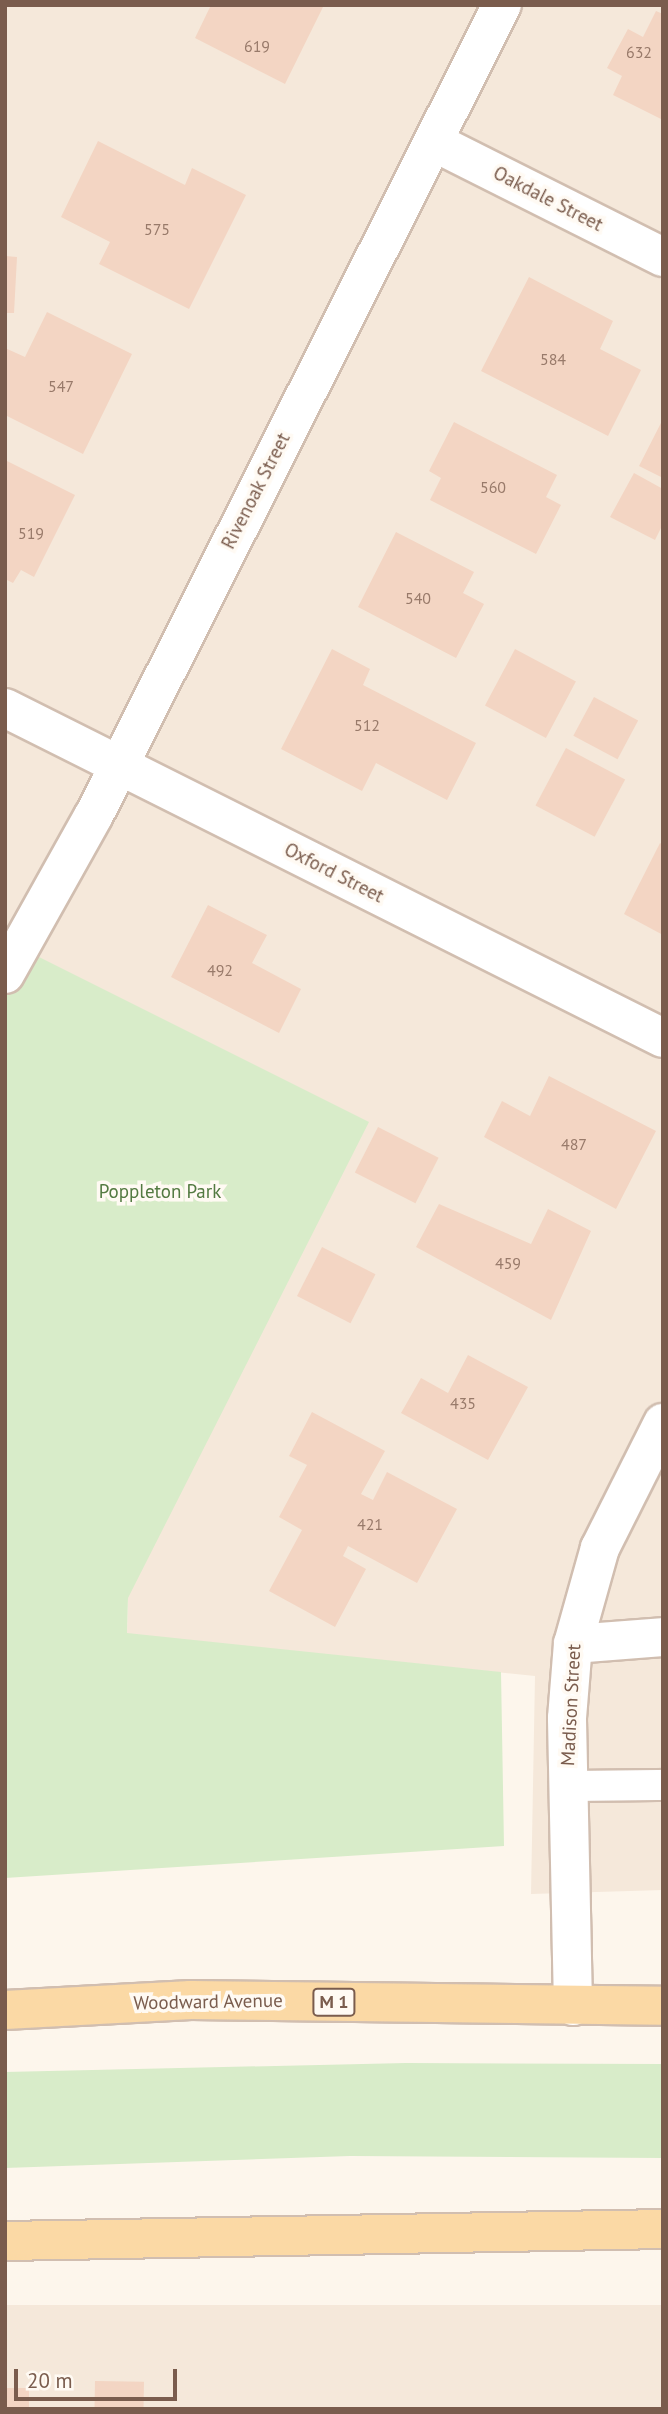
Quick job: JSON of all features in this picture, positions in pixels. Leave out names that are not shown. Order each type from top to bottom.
[{"type":"main road","name":"Woodward Avenue","points":[[5,2010],[191,2000],[663,2006]]},
{"type":"main road","points":[[5,2241],[663,2229]]},
{"type":"street","name":"Rivenoak Street","points":[[5,974],[118,765],[502,5]]},
{"type":"street","name":"Oakdale Street","points":[[433,142],[663,257]]},
{"type":"street","name":"Oxford Street","points":[[5,708],[663,1038]]},
{"type":"street","name":"Madison Street","points":[[573,2006],[567,1786],[573,1644],[600,1548],[663,1423]]},
{"type":"street","points":[[573,1644],[663,1637]]},
{"type":"lane","points":[[567,1786],[663,1785]]},
{"type":"shaded area","points":[[5,5],[663,5],[663,1890],[531,1894],[535,1676],[127,1634],[128,1598],[5,940]]},
{"type":"shaded area","points":[[5,2305],[663,2305],[663,2409],[5,2409]]},
{"type":"green space","name":"Poppleton Park","points":[[5,940],[369,1122],[128,1598],[127,1633],[501,1672],[504,1846],[5,1878]]},
{"type":"green space","points":[[406,2063],[663,2064],[663,2158],[350,2156],[5,2168],[5,2072]]},
{"type":"building","points":[[211,5],[324,5],[285,84],[195,38]]},
{"type":"building","points":[[656,11],[663,14],[663,120],[613,95],[622,76],[607,68],[628,29],[643,37]]},
{"type":"building","points":[[98,141],[185,185],[192,168],[246,195],[189,309],[99,264],[110,242],[61,217]]},
{"type":"building","points":[[5,256],[17,257],[14,313],[5,313]]},
{"type":"building","points":[[529,277],[613,321],[600,349],[641,370],[608,436],[481,371]]},
{"type":"building","points":[[47,312],[132,354],[83,454],[5,415],[5,348],[25,357]]},
{"type":"building","points":[[663,419],[663,478],[639,466]]},
{"type":"building","points":[[454,422],[557,475],[546,497],[561,505],[536,554],[430,500],[441,478],[429,471]]},
{"type":"building","points":[[5,460],[75,495],[34,577],[21,570],[13,583],[5,579]]},
{"type":"building","points":[[634,473],[663,489],[663,524],[655,540],[610,517]]},
{"type":"building","points":[[396,532],[474,572],[463,593],[484,604],[456,658],[358,607]]},
{"type":"building","points":[[332,649],[370,669],[363,685],[476,743],[447,800],[376,763],[362,791],[281,749]]},
{"type":"building","points":[[515,649],[576,681],[546,738],[485,706]]},
{"type":"building","points":[[594,697],[638,720],[617,759],[573,736]]},
{"type":"building","points":[[566,748],[625,779],[595,837],[535,805]]},
{"type":"building","points":[[660,843],[663,845],[663,935],[624,914]]},
{"type":"building","points":[[208,905],[267,935],[252,963],[301,989],[279,1033],[171,977]]},
{"type":"building","points":[[549,1076],[656,1131],[616,1209],[484,1137],[502,1101],[530,1116]]},
{"type":"building","points":[[378,1127],[439,1158],[415,1203],[355,1172]]},
{"type":"building","points":[[439,1204],[531,1244],[548,1209],[591,1231],[551,1320],[416,1247]]},
{"type":"building","points":[[322,1247],[375,1274],[350,1323],[297,1296]]},
{"type":"building","points":[[468,1355],[528,1387],[488,1460],[401,1413],[421,1378],[448,1393]]},
{"type":"building","points":[[312,1412],[385,1451],[361,1494],[373,1500],[387,1472],[457,1509],[417,1583],[348,1546],[343,1556],[366,1569],[335,1627],[269,1591],[302,1530],[279,1517],[307,1465],[289,1456]]},
{"type":"building","points":[[95,2381],[144,2382],[144,2409],[95,2409]]},
{"type":"building","points":[[5,2388],[29,2388],[29,2409],[5,2409]]}]
